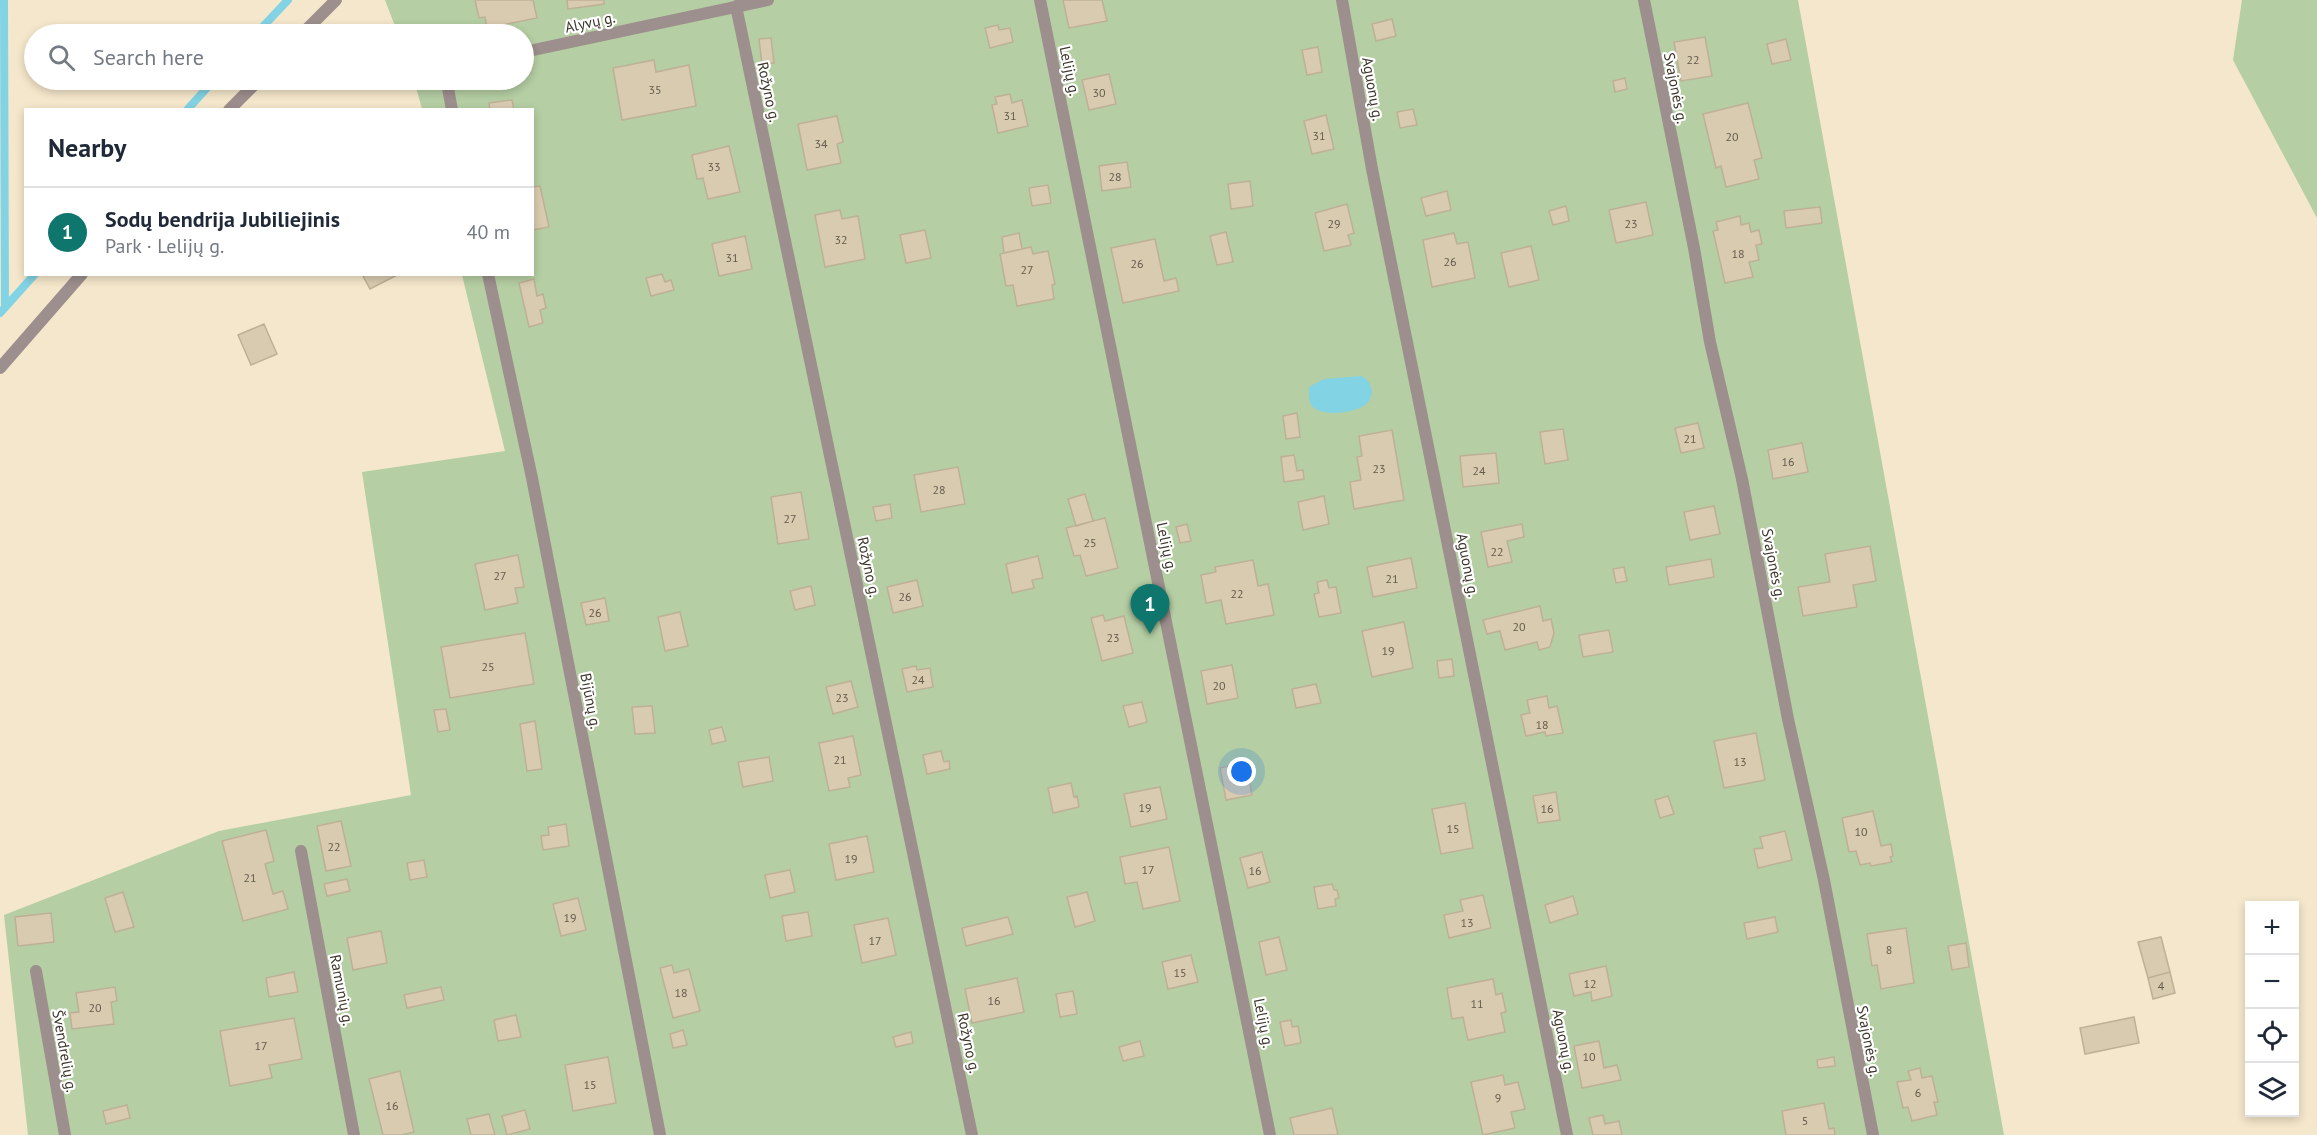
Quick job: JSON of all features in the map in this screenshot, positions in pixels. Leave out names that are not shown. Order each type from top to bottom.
[{"type":"street","points":[[312,24],[336,0]]},
{"type":"street","name":"Alyvų g.","points":[[534,50],[768,0]]},
{"type":"street","name":"Lelijų g.","points":[[1040,0],[1270,1135]]},
{"type":"street","name":"Aguonų g.","points":[[1342,0],[1372,169],[1567,1135]]},
{"type":"street","name":"Svajonės g.","points":[[1644,0],[1694,248],[1710,342],[1743,479],[1788,719],[1824,880],[1873,1135]]},
{"type":"street","name":"Rožyno g.","points":[[736,6],[972,1135]]},
{"type":"street","points":[[231,108],[249,90]]},
{"type":"street","points":[[448,90],[452,108]]},
{"type":"street","points":[[0,368],[80,276]]},
{"type":"street","name":"Bijūnų g.","points":[[488,276],[532,478],[660,1135]]},
{"type":"street","name":"Ramunių g.","points":[[301,851],[354,1135]]},
{"type":"street","name":"Švendrelių g.","points":[[36,971],[65,1135]]},
{"type":"green space","points":[[385,0],[1798,0],[2004,1135],[28,1135],[4,915],[219,831],[411,795],[362,472],[505,451],[462,276],[534,276],[534,108],[422,108],[417,90],[534,90],[534,24],[394,24]]},
{"type":"green space","points":[[2242,0],[2317,0],[2317,218],[2233,60]]},
{"type":"water","points":[[1362,376],[1369,382],[1372,391],[1370,400],[1365,405],[1350,411],[1332,413],[1317,410],[1312,406],[1309,387],[1324,379]]},
{"type":"building","points":[[475,0],[533,0],[537,18],[507,24],[486,24],[485,17],[479,18]]},
{"type":"building","points":[[567,0],[604,0],[604,4],[568,9]]},
{"type":"building","points":[[1063,0],[1102,0],[1107,21],[1069,28]]},
{"type":"building","points":[[1392,19],[1396,36],[1376,41],[1372,24]]},
{"type":"building","points":[[998,25],[999,30],[1010,28],[1013,42],[990,48],[985,28]]},
{"type":"building","points":[[1705,37],[1712,76],[1681,81],[1674,42]]},
{"type":"building","points":[[771,38],[774,63],[762,64],[759,39]]},
{"type":"building","points":[[1786,39],[1791,60],[1772,64],[1767,44]]},
{"type":"building","points":[[1318,47],[1322,72],[1307,75],[1302,50]]},
{"type":"building","points":[[654,60],[656,72],[689,65],[696,106],[622,120],[613,68]]},
{"type":"building","points":[[1109,74],[1116,104],[1089,110],[1082,80]]},
{"type":"building","points":[[1625,78],[1627,89],[1615,92],[1613,81]]},
{"type":"building","points":[[1010,94],[1012,103],[1022,100],[1028,126],[998,133],[992,105],[997,104],[995,97]]},
{"type":"building","points":[[512,100],[514,108],[490,108],[489,103]]},
{"type":"building","points":[[1748,103],[1762,158],[1754,160],[1759,179],[1726,187],[1721,166],[1716,168],[1703,114]]},
{"type":"building","points":[[1413,109],[1417,125],[1400,128],[1397,112]]},
{"type":"building","points":[[1326,115],[1334,149],[1312,154],[1304,121]]},
{"type":"building","points":[[837,116],[843,142],[837,144],[841,163],[807,170],[798,124]]},
{"type":"building","points":[[729,146],[740,192],[708,199],[703,178],[697,179],[692,155]]},
{"type":"building","points":[[1127,162],[1131,187],[1102,191],[1099,166]]},
{"type":"building","points":[[1250,181],[1253,206],[1231,209],[1228,184]]},
{"type":"building","points":[[1048,185],[1051,203],[1032,206],[1029,188]]},
{"type":"building","points":[[540,186],[549,227],[534,230],[534,187]]},
{"type":"building","points":[[1447,191],[1451,210],[1426,216],[1421,198]]},
{"type":"building","points":[[1646,202],[1653,235],[1616,243],[1609,210]]},
{"type":"building","points":[[1347,204],[1354,233],[1348,235],[1351,245],[1324,251],[1315,213]]},
{"type":"building","points":[[1566,206],[1569,221],[1553,225],[1549,211]]},
{"type":"building","points":[[1820,207],[1822,223],[1786,228],[1784,211]]},
{"type":"building","points":[[840,210],[842,219],[858,216],[865,259],[825,267],[815,215]]},
{"type":"building","points":[[1740,216],[1741,225],[1749,223],[1751,232],[1759,230],[1762,244],[1756,245],[1759,260],[1749,262],[1753,277],[1725,283],[1713,231],[1718,230],[1716,222]]},
{"type":"building","points":[[925,230],[931,258],[906,263],[900,235]]},
{"type":"building","points":[[1226,232],[1233,262],[1217,265],[1210,236]]},
{"type":"building","points":[[1019,233],[1022,249],[1004,253],[1002,237]]},
{"type":"building","points":[[1454,233],[1457,244],[1468,242],[1475,278],[1432,287],[1423,240]]},
{"type":"building","points":[[745,236],[752,269],[719,276],[712,244]]},
{"type":"building","points":[[1155,239],[1164,281],[1176,278],[1179,291],[1123,303],[1111,248]]},
{"type":"building","points":[[1531,246],[1539,280],[1509,287],[1501,253]]},
{"type":"building","points":[[1031,247],[1033,254],[1048,251],[1055,284],[1052,285],[1054,299],[1017,306],[1013,285],[1006,286],[1000,254]]},
{"type":"building","points":[[662,274],[665,282],[671,280],[674,290],[651,296],[646,278]]},
{"type":"building","points":[[363,276],[395,276],[370,289]]},
{"type":"building","points":[[534,279],[537,296],[543,294],[546,308],[540,310],[543,323],[529,327],[519,283]]},
{"type":"building","points":[[264,324],[277,354],[251,365],[238,335]]},
{"type":"building","points":[[1297,413],[1300,437],[1286,439],[1283,416]]},
{"type":"building","points":[[1698,423],[1704,448],[1681,453],[1675,428]]},
{"type":"building","points":[[1563,429],[1568,460],[1545,464],[1540,432]]},
{"type":"building","points":[[1392,430],[1404,500],[1354,509],[1350,482],[1361,480],[1357,457],[1362,456],[1359,436]]},
{"type":"building","points":[[1802,443],[1808,472],[1773,479],[1768,450]]},
{"type":"building","points":[[1496,453],[1499,483],[1463,487],[1460,456]]},
{"type":"building","points":[[1294,455],[1297,471],[1303,470],[1304,479],[1284,482],[1281,457]]},
{"type":"building","points":[[958,467],[965,504],[921,512],[914,475]]},
{"type":"building","points":[[801,492],[809,539],[778,544],[771,497]]},
{"type":"building","points":[[1085,494],[1093,521],[1076,526],[1068,499]]},
{"type":"building","points":[[1324,496],[1329,524],[1303,530],[1298,502]]},
{"type":"building","points":[[890,504],[892,518],[876,521],[873,507]]},
{"type":"building","points":[[1714,506],[1720,534],[1690,540],[1684,512]]},
{"type":"building","points":[[1105,518],[1118,568],[1086,576],[1080,555],[1074,556],[1066,528]]},
{"type":"building","points":[[1187,524],[1191,541],[1180,543],[1176,527]]},
{"type":"building","points":[[1522,524],[1524,537],[1507,541],[1512,562],[1488,567],[1481,532]]},
{"type":"building","points":[[1870,546],[1876,581],[1853,585],[1857,607],[1803,616],[1798,587],[1830,582],[1825,554]]},
{"type":"building","points":[[518,555],[524,587],[515,588],[518,603],[485,610],[475,564]]},
{"type":"building","points":[[1038,556],[1043,578],[1032,580],[1034,588],[1012,593],[1006,564]]},
{"type":"building","points":[[1411,558],[1417,588],[1373,597],[1367,567]]},
{"type":"building","points":[[1711,559],[1714,577],[1669,585],[1666,567]]},
{"type":"building","points":[[1253,560],[1258,586],[1268,584],[1274,615],[1226,624],[1221,600],[1206,603],[1201,575],[1216,572],[1215,567]]},
{"type":"building","points":[[1624,567],[1627,581],[1616,583],[1613,569]]},
{"type":"building","points":[[917,580],[923,606],[893,613],[887,587]]},
{"type":"building","points":[[1327,580],[1329,588],[1336,587],[1341,613],[1319,617],[1314,594],[1319,593],[1317,582]]},
{"type":"building","points":[[811,586],[815,605],[795,610],[790,591]]},
{"type":"building","points":[[605,598],[609,621],[586,625],[581,603]]},
{"type":"building","points":[[1540,606],[1543,621],[1551,619],[1554,633],[1550,647],[1539,650],[1537,642],[1505,650],[1500,631],[1487,634],[1483,620]]},
{"type":"building","points":[[680,612],[688,646],[665,651],[658,617]]},
{"type":"building","points":[[1103,615],[1105,621],[1124,616],[1133,653],[1102,661],[1091,618]]},
{"type":"building","points":[[1404,622],[1413,668],[1372,677],[1362,631]]},
{"type":"building","points":[[1609,630],[1613,652],[1583,657],[1579,635]]},
{"type":"building","points":[[525,633],[534,684],[450,698],[441,647]]},
{"type":"building","points":[[1452,659],[1454,676],[1439,678],[1437,661]]},
{"type":"building","points":[[1232,665],[1238,698],[1207,704],[1201,671]]},
{"type":"building","points":[[916,666],[917,670],[930,668],[933,687],[907,692],[902,669]]},
{"type":"building","points":[[851,681],[858,707],[833,714],[826,687]]},
{"type":"building","points":[[1316,684],[1321,703],[1296,708],[1292,689]]},
{"type":"building","points":[[1547,696],[1549,708],[1557,706],[1563,733],[1546,736],[1545,732],[1526,736],[1521,715],[1530,713],[1527,700]]},
{"type":"building","points":[[1142,702],[1147,722],[1129,727],[1123,706]]},
{"type":"building","points":[[652,706],[655,733],[635,734],[632,707]]},
{"type":"building","points":[[446,709],[450,730],[438,732],[434,710]]},
{"type":"building","points":[[535,721],[542,769],[527,771],[520,724]]},
{"type":"building","points":[[722,727],[726,741],[712,744],[709,730]]},
{"type":"building","points":[[1756,733],[1765,780],[1724,788],[1714,741]]},
{"type":"building","points":[[853,736],[861,775],[848,778],[850,787],[829,791],[819,743]]},
{"type":"building","points":[[941,751],[944,762],[949,761],[950,769],[927,774],[923,755]]},
{"type":"building","points":[[769,757],[773,781],[743,787],[738,762]]},
{"type":"building","points":[[1246,762],[1252,795],[1226,800],[1220,768]]},
{"type":"building","points":[[1071,783],[1079,807],[1053,813],[1048,788]]},
{"type":"building","points":[[1160,787],[1167,819],[1131,827],[1124,794]]},
{"type":"building","points":[[1556,792],[1560,820],[1538,823],[1533,796]]},
{"type":"building","points":[[1668,796],[1674,814],[1660,818],[1655,800]]},
{"type":"building","points":[[1465,803],[1473,848],[1441,854],[1432,809]]},
{"type":"building","points":[[1873,811],[1881,846],[1891,844],[1892,862],[1871,866],[1870,863],[1860,865],[1856,851],[1849,852],[1842,818]]},
{"type":"building","points":[[341,821],[351,866],[326,871],[317,826]]},
{"type":"building","points":[[566,824],[569,846],[543,850],[541,836],[549,835],[548,827]]},
{"type":"building","points":[[266,830],[274,861],[265,864],[273,894],[283,891],[288,909],[243,921],[222,841]]},
{"type":"building","points":[[1785,831],[1792,860],[1758,868],[1754,849],[1763,848],[1760,837]]},
{"type":"building","points":[[867,836],[874,872],[836,880],[829,844]]},
{"type":"building","points":[[1169,847],[1180,901],[1143,909],[1137,882],[1125,884],[1120,857]]},
{"type":"building","points":[[1262,852],[1270,882],[1248,888],[1240,858]]},
{"type":"building","points":[[424,860],[427,877],[410,880],[407,863]]},
{"type":"building","points":[[790,870],[795,892],[770,898],[765,875]]},
{"type":"building","points":[[347,879],[350,891],[327,896],[324,884]]},
{"type":"building","points":[[1332,884],[1339,898],[1335,899],[1336,906],[1318,909],[1314,887]]},
{"type":"building","points":[[123,892],[134,927],[115,932],[105,898]]},
{"type":"building","points":[[1087,892],[1095,921],[1075,927],[1067,897]]},
{"type":"building","points":[[1483,895],[1491,928],[1449,938],[1444,915],[1463,911],[1460,900]]},
{"type":"building","points":[[1573,896],[1578,914],[1550,923],[1545,905]]},
{"type":"building","points":[[578,898],[586,930],[561,936],[553,904]]},
{"type":"building","points":[[808,912],[812,936],[786,941],[782,916]]},
{"type":"building","points":[[51,913],[54,942],[18,946],[15,917]]},
{"type":"building","points":[[1008,917],[1013,934],[966,946],[962,928]]},
{"type":"building","points":[[1775,917],[1778,932],[1747,939],[1744,923]]},
{"type":"building","points":[[888,918],[896,955],[862,963],[854,925]]},
{"type":"building","points":[[1906,928],[1914,983],[1881,989],[1877,965],[1872,966],[1867,934]]},
{"type":"building","points":[[381,931],[387,963],[353,970],[347,938]]},
{"type":"building","points":[[1279,937],[1287,970],[1266,975],[1259,942]]},
{"type":"building","points":[[2161,937],[2170,972],[2148,978],[2138,942]]},
{"type":"building","points":[[1966,943],[1969,967],[1952,970],[1948,946]]},
{"type":"building","points":[[1191,955],[1198,982],[1168,989],[1162,962]]},
{"type":"building","points":[[672,965],[674,973],[689,969],[700,1011],[673,1018],[660,968]]},
{"type":"building","points":[[1606,966],[1612,996],[1592,1001],[1591,992],[1574,996],[1569,974]]},
{"type":"building","points":[[294,972],[298,992],[269,997],[266,978]]},
{"type":"building","points":[[2170,972],[2175,993],[2153,999],[2148,978]]},
{"type":"building","points":[[1017,978],[1024,1012],[972,1023],[965,989]]},
{"type":"building","points":[[1493,979],[1496,995],[1502,993],[1506,1012],[1501,1013],[1505,1032],[1468,1040],[1463,1017],[1452,1019],[1447,988]]},
{"type":"building","points":[[115,987],[117,1001],[111,1002],[114,1024],[72,1029],[70,1013],[79,1012],[76,993]]},
{"type":"building","points":[[441,987],[444,1000],[407,1008],[404,995]]},
{"type":"building","points":[[1073,991],[1077,1014],[1060,1017],[1056,994]]},
{"type":"building","points":[[516,1015],[521,1037],[498,1041],[494,1020]]},
{"type":"building","points":[[2134,1017],[2139,1043],[2085,1054],[2080,1028]]},
{"type":"building","points":[[294,1018],[302,1059],[269,1065],[272,1078],[230,1086],[220,1031]]},
{"type":"building","points":[[1291,1020],[1292,1027],[1298,1026],[1301,1043],[1285,1046],[1280,1022]]},
{"type":"building","points":[[965,1021],[969,1039],[961,1040],[957,1023]]},
{"type":"building","points":[[683,1030],[687,1045],[673,1048],[670,1034]]},
{"type":"building","points":[[911,1032],[913,1043],[896,1047],[893,1037]]},
{"type":"building","points":[[1140,1041],[1144,1056],[1123,1061],[1119,1047]]},
{"type":"building","points":[[1599,1041],[1604,1068],[1617,1065],[1621,1080],[1582,1088],[1574,1046]]},
{"type":"building","points":[[608,1057],[616,1103],[573,1111],[565,1065]]},
{"type":"building","points":[[1834,1057],[1835,1066],[1818,1068],[1817,1060]]},
{"type":"building","points":[[1920,1068],[1922,1078],[1932,1076],[1938,1102],[1934,1102],[1937,1115],[1912,1121],[1908,1107],[1903,1108],[1897,1082],[1911,1080],[1908,1071]]},
{"type":"building","points":[[400,1071],[414,1132],[402,1135],[383,1135],[369,1079]]},
{"type":"building","points":[[1503,1075],[1505,1085],[1518,1082],[1525,1109],[1511,1112],[1515,1128],[1483,1135],[1471,1082]]},
{"type":"building","points":[[1824,1103],[1829,1129],[1834,1128],[1835,1135],[1786,1135],[1782,1111]]},
{"type":"building","points":[[127,1105],[130,1118],[106,1124],[103,1111]]},
{"type":"building","points":[[1332,1108],[1338,1135],[1294,1135],[1290,1118]]},
{"type":"building","points":[[525,1110],[530,1129],[507,1135],[502,1116]]},
{"type":"building","points":[[489,1114],[495,1135],[471,1135],[467,1119]]},
{"type":"building","points":[[1603,1115],[1605,1124],[1619,1121],[1622,1135],[1593,1135],[1589,1118]]},
{"type":"waterway","points":[[4,0],[5,307]]},
{"type":"waterway","points":[[265,24],[288,0]]},
{"type":"waterway","points":[[189,108],[205,90]]},
{"type":"waterway","points":[[0,313],[33,276]]},
{"type":"place","name":"Sodų bendrija Jubiliejinis","points":[[1150,634]]}]
